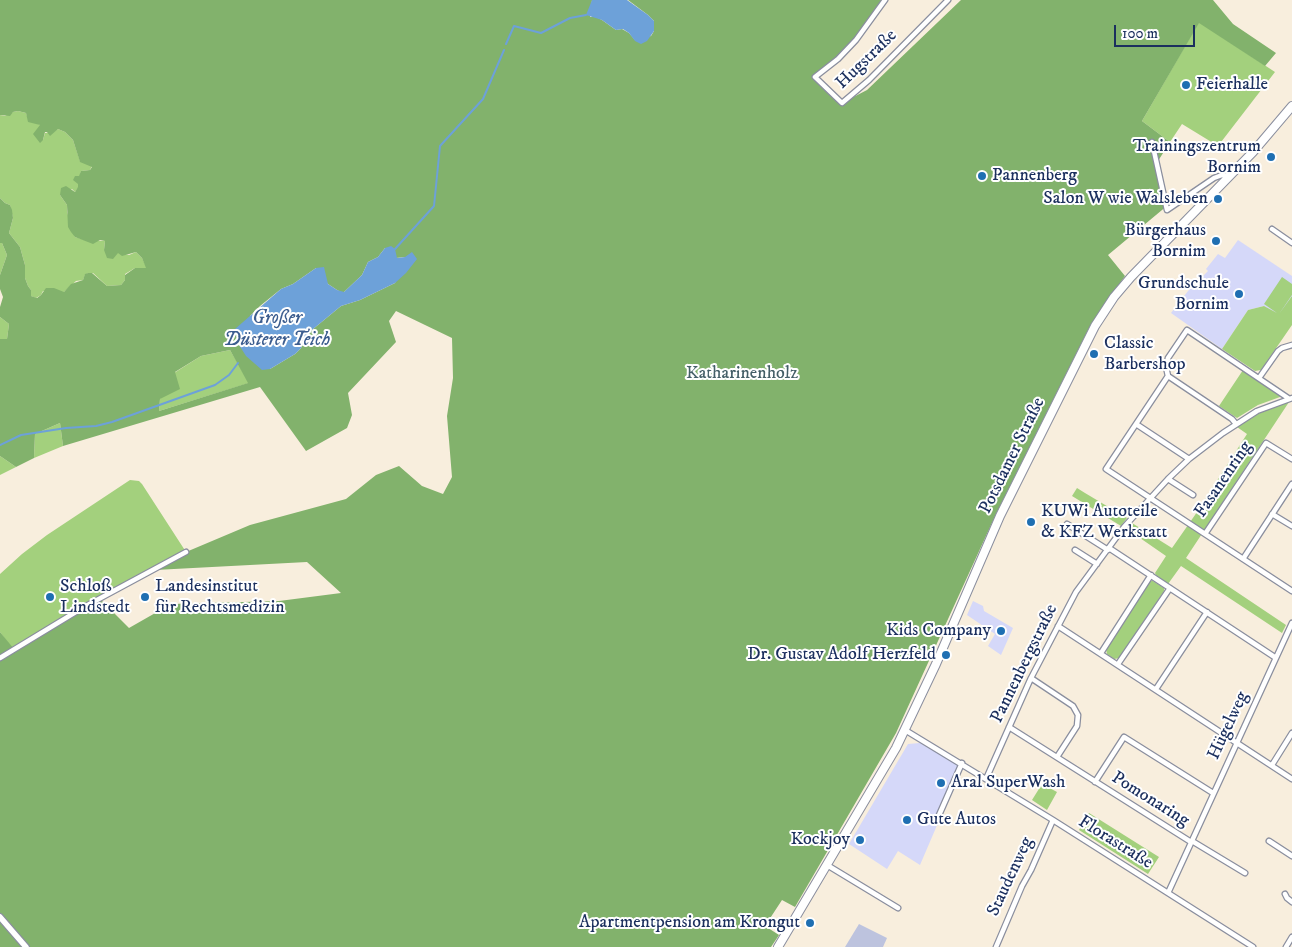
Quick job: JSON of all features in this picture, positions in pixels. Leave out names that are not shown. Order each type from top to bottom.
[{"type":"main road","name":"Potsdamer Straße","points":[[778,947],[887,764],[905,730],[1000,516],[1095,326],[1114,297],[1131,277],[1253,152],[1292,106]]},
{"type":"street","name":"Hugstraße","points":[[885,0],[856,40],[838,59],[815,77],[842,103],[869,80],[948,0]]},
{"type":"street","points":[[1152,142],[1167,210],[1214,178],[1222,175],[1230,176]]},
{"type":"street","points":[[1272,229],[1292,243]]},
{"type":"street","points":[[1236,424],[1232,419],[1168,376],[1166,368],[1168,358],[1187,330],[1290,398]]},
{"type":"street","points":[[1259,378],[1278,351],[1292,345]]},
{"type":"street","points":[[1168,376],[1136,424],[1189,459]]},
{"type":"street","name":"Pannenbergstraße","points":[[986,779],[1031,678],[1076,592],[1108,549],[1168,479],[1189,459],[1236,424],[1260,409],[1290,398]]},
{"type":"street","name":"Fasanenring","points":[[1136,424],[1106,469],[1292,590]]},
{"type":"street","name":"Fasanenring","points":[[1205,534],[1266,443],[1292,459]]},
{"type":"street","points":[[1168,479],[1193,495]]},
{"type":"street","points":[[1243,559],[1292,484]]},
{"type":"street","points":[[1272,514],[1292,526]]},
{"type":"street","points":[[1067,524],[1151,575],[1276,658]]},
{"type":"street","points":[[1075,550],[1097,564]]},
{"type":"street","points":[[0,658],[84,608],[186,552]]},
{"type":"street","points":[[1101,653],[1151,575]]},
{"type":"street","points":[[1118,664],[1170,588]]},
{"type":"street","points":[[1156,690],[1207,612]]},
{"type":"street","name":"Hügelweg","points":[[1168,893],[1292,623]]},
{"type":"street","points":[[1058,626],[1272,764],[1292,779]]},
{"type":"street","points":[[1031,678],[1073,706],[1078,715],[1077,726],[1057,757]]},
{"type":"street","name":"Pomonaring","points":[[1009,727],[1191,841]]},
{"type":"street","name":"Florastraße","points":[[905,730],[962,763],[1253,947]]},
{"type":"street","points":[[1272,764],[1292,733]]},
{"type":"street","name":"Pomonaring","points":[[1095,782],[1124,737],[1213,793]]},
{"type":"street","points":[[936,822],[962,763]]},
{"type":"street","name":"Staudenweg","points":[[996,947],[1053,820]]},
{"type":"street","points":[[1191,841],[1245,873]]},
{"type":"street","points":[[1269,841],[1292,856]]},
{"type":"street","points":[[827,865],[898,908]]},
{"type":"street","points":[[1285,894],[1292,902]]},
{"type":"street","points":[[0,918],[26,947]]},
{"type":"street","points":[[1286,947],[1292,937]]},
{"type":"shaded area","name":"Grundschule Bornim","points":[[1238,240],[1292,276],[1292,296],[1280,315],[1264,306],[1248,310],[1222,349],[1171,313],[1188,291],[1208,271],[1206,269],[1218,254],[1225,258]]},
{"type":"shaded area","name":"Kids Company","points":[[973,601],[983,606],[984,611],[1013,628],[1001,655],[988,646],[995,634],[967,615]]},
{"type":"shaded area","points":[[920,743],[962,767],[920,865],[898,851],[887,869],[849,844],[908,744]]},
{"type":"shaded area","points":[[859,924],[887,938],[883,947],[845,947]]},
{"type":"green space","name":"Katharinenholz","points":[[0,0],[592,0],[590,17],[602,20],[616,30],[622,29],[635,40],[651,36],[654,31],[654,21],[628,0],[885,0],[856,40],[816,77],[842,103],[867,90],[961,0],[1213,0],[1233,24],[1276,53],[1265,66],[1199,23],[1142,121],[1170,142],[1158,161],[1168,205],[1108,255],[1125,276],[1091,324],[996,514],[896,733],[795,907],[782,900],[765,926],[779,935],[771,947],[0,947],[0,632],[14,649],[100,599],[129,628],[171,604],[279,601],[341,593],[307,562],[155,570],[186,552],[250,525],[346,499],[376,475],[399,466],[422,486],[443,494],[452,477],[447,416],[453,378],[452,338],[396,311],[389,321],[396,342],[348,393],[352,415],[347,428],[306,451],[260,387],[63,446],[60,423],[35,434],[34,458],[16,467],[0,456],[0,339],[7,339],[9,324],[0,317],[3,297],[0,289],[0,275],[7,255],[2,243],[0,243],[0,198],[10,205],[12,210],[13,218],[9,233],[20,247],[25,265],[25,278],[31,290],[31,296],[37,298],[46,288],[54,288],[64,292],[71,284],[83,280],[85,274],[88,273],[92,273],[107,286],[121,285],[125,280],[125,275],[135,268],[146,268],[142,258],[136,252],[122,256],[118,253],[113,259],[107,258],[104,250],[105,241],[100,240],[93,244],[75,237],[68,227],[67,205],[60,195],[61,188],[66,186],[75,192],[78,184],[73,180],[75,176],[79,176],[81,171],[90,170],[92,167],[80,162],[73,140],[65,132],[58,129],[50,136],[45,132],[40,143],[33,134],[40,125],[28,122],[26,113],[18,111],[13,112],[10,116],[0,115]],"holes":[[[385,248],[396,258],[405,257],[395,283],[360,300],[341,306],[307,334],[301,348],[295,354],[270,369],[250,316],[281,289],[293,284],[316,268],[328,284],[343,293],[362,275],[368,262],[378,257]],[[230,350],[248,383],[159,411],[160,399],[180,389],[175,372],[201,356]]]},
{"type":"green space","points":[[1199,22],[1275,72],[1218,146],[1182,124],[1170,142],[1142,121]]},
{"type":"green space","points":[[18,111],[26,113],[27,116],[40,125],[43,140],[45,133],[58,129],[65,132],[73,140],[80,161],[92,166],[90,170],[81,171],[78,188],[75,192],[72,189],[60,195],[67,205],[67,212],[75,237],[85,240],[105,241],[104,250],[129,255],[136,252],[142,258],[147,268],[135,268],[125,274],[125,280],[121,285],[107,286],[93,273],[88,273],[83,280],[76,281],[64,292],[43,291],[36,298],[31,296],[31,290],[25,278],[25,265],[20,247],[9,233],[13,218],[10,205],[0,198],[0,115],[5,116]]},
{"type":"green space","points":[[0,243],[2,243],[7,255],[0,275]]},
{"type":"green space","points":[[1282,277],[1292,284],[1292,295],[1279,314],[1292,296],[1292,325],[1261,370],[1255,371],[1222,349],[1248,310],[1264,306],[1277,313],[1264,304]]},
{"type":"green space","points":[[0,317],[9,324],[7,339],[0,339]]},
{"type":"green space","points":[[230,350],[249,383],[159,411],[160,399],[174,373],[201,356]]},
{"type":"green space","points":[[1243,370],[1280,394],[1280,397],[1258,405],[1237,418],[1219,406]]},
{"type":"green space","points":[[1289,402],[1186,558],[1286,625],[1282,633],[1181,566],[1168,584],[1155,573],[1166,556],[1127,529],[1132,523],[1172,548],[1247,434],[1237,427],[1263,411]]},
{"type":"green space","points":[[60,423],[63,446],[34,458],[35,434]]},
{"type":"green space","points":[[0,456],[16,467],[0,475]]},
{"type":"green space","points":[[130,480],[139,481],[142,484],[186,552],[13,650],[0,632],[0,574],[47,535]]},
{"type":"green space","points":[[1077,488],[1127,518],[1121,526],[1072,496]]},
{"type":"green space","points":[[1150,581],[1164,588],[1164,591],[1120,658],[1114,659],[1107,654],[1106,649]]},
{"type":"green space","points":[[1042,784],[1057,792],[1047,810],[1032,800]]},
{"type":"green space","points":[[1089,813],[1159,857],[1148,874],[1079,830]]},
{"type":"water","points":[[592,0],[627,0],[654,21],[654,31],[647,41],[641,44],[635,41],[623,29],[616,30],[602,20],[586,15]]},
{"type":"water","name":"Großer Düsterer Teich","points":[[391,246],[395,249],[397,258],[405,257],[412,252],[417,259],[395,283],[360,300],[341,306],[307,334],[301,348],[295,354],[270,369],[262,370],[246,356],[239,345],[235,329],[281,289],[293,284],[316,268],[324,267],[328,284],[344,292],[362,275],[368,262],[378,257],[385,248]]},
{"type":"waterway","points":[[506,44],[514,26],[541,33],[570,18],[586,15]]},
{"type":"waterway","points":[[395,249],[434,206],[440,146],[483,99],[504,50]]},
{"type":"waterway","points":[[0,445],[21,435],[66,428],[96,426],[112,422],[215,385],[229,375],[238,363]]},
{"type":"place","name":"Feierhalle","points":[[1186,85]]},
{"type":"place","name":"Trainingszentrum Bornim","points":[[1271,157]]},
{"type":"place","name":"Pannenberg","points":[[982,176]]},
{"type":"place","name":"Salon W wie Walsleben","points":[[1218,199]]},
{"type":"place","name":"Bürgerhaus Bornim","points":[[1216,241]]},
{"type":"place","name":"Grundschule Bornim","points":[[1239,294]]},
{"type":"place","name":"Classic Barbershop","points":[[1094,354]]},
{"type":"place","name":"KUWi Autoteile & KFZ Werkstatt","points":[[1031,522]]},
{"type":"place","name":"Schloß Lindstedt","points":[[50,597]]},
{"type":"place","name":"Landesinstitut für Rechtsmedizin","points":[[145,597]]},
{"type":"place","name":"Kids Company","points":[[1001,631]]},
{"type":"place","name":"Dr. Gustav Adolf Herzfeld","points":[[946,655]]},
{"type":"place","name":"Aral SuperWash","points":[[941,783]]},
{"type":"place","name":"Gute Autos","points":[[907,820]]},
{"type":"place","name":"Kockjoy","points":[[860,840]]},
{"type":"place","name":"Apartmentpension am Krongut","points":[[810,923]]}]
